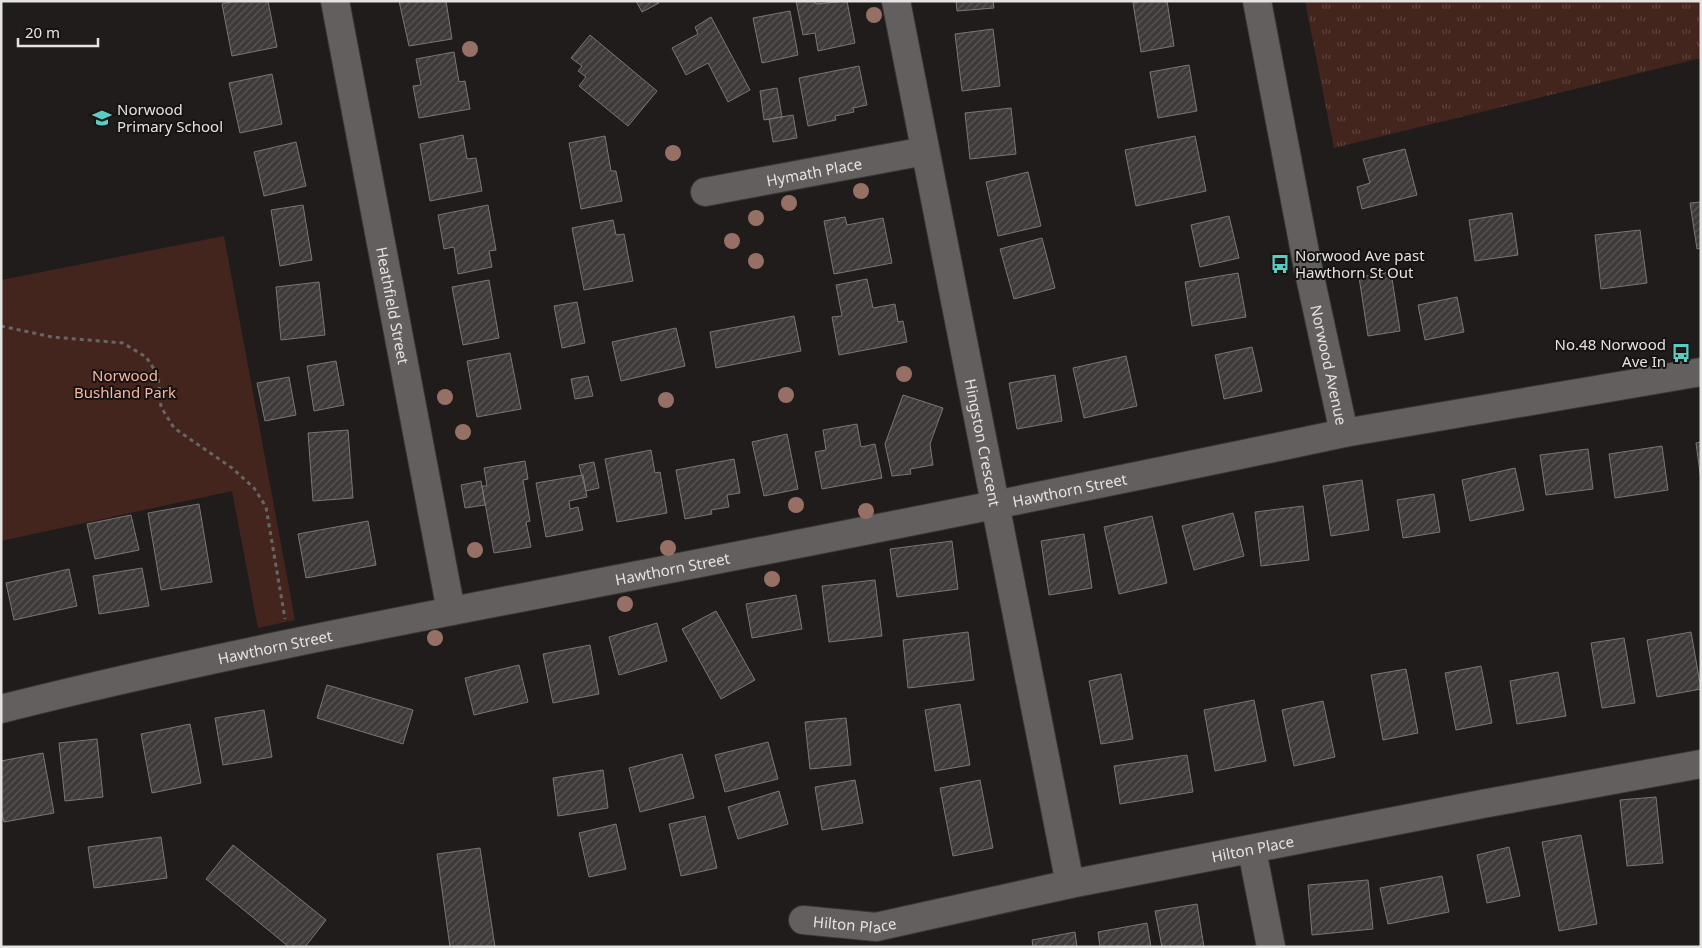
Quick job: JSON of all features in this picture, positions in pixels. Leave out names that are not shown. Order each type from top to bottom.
[{"type":"street","name":"Heathfield Street","points":[[335,1],[451,611]]},
{"type":"street","name":"Hingston Crescent","points":[[896,1],[1070,884]]},
{"type":"street","name":"Norwood Avenue","points":[[1257,1],[1307,263],[1344,433],[1701,372]]},
{"type":"street","name":"Hymath Place","points":[[705,192],[925,151]]},
{"type":"street","name":"Hawthorn Street","points":[[1,709],[128,677],[451,611],[995,506],[1344,433]]},
{"type":"street","name":"Hilton Place","points":[[803,920],[876,927],[1070,884],[1482,804],[1701,764]]},
{"type":"street","points":[[1252,850],[1271,947]]},
{"type":"path","points":[[1,326],[52,337],[122,343],[146,357],[158,375],[160,407],[174,428],[232,468],[254,488],[266,508],[285,621]]},
{"type":"green space","points":[[1305,1],[1701,1],[1701,58],[1334,148]]},
{"type":"green space","name":"Norwood Bushland Park","points":[[224,236],[295,620],[258,628],[232,491],[1,541],[1,280]]},
{"type":"building","points":[[234,1],[268,1],[277,47],[232,56],[222,4]]},
{"type":"building","points":[[399,1],[446,1],[452,39],[409,46]]},
{"type":"building","points":[[636,1],[658,1],[659,3],[642,12]]},
{"type":"building","points":[[796,1],[815,1],[816,4],[847,1],[855,43],[818,51],[815,33],[803,35]]},
{"type":"building","points":[[956,1],[993,1],[994,8],[957,11]]},
{"type":"building","points":[[1140,1],[1167,1],[1174,46],[1141,52],[1133,3]]},
{"type":"building","points":[[790,11],[798,55],[762,63],[753,18]]},
{"type":"building","points":[[711,17],[750,90],[728,102],[708,63],[686,75],[672,48],[698,34],[695,27]]},
{"type":"building","points":[[993,29],[1000,86],[962,91],[955,34]]},
{"type":"building","points":[[590,35],[657,91],[628,126],[579,86],[586,77],[578,71],[582,66],[571,58]]},
{"type":"building","points":[[454,52],[459,82],[465,81],[470,109],[419,118],[413,86],[421,85],[416,59]]},
{"type":"building","points":[[1189,65],[1197,111],[1158,118],[1150,72]]},
{"type":"building","points":[[859,66],[867,105],[853,108],[854,112],[835,116],[836,120],[808,126],[799,78]]},
{"type":"building","points":[[272,74],[282,124],[240,133],[229,83]]},
{"type":"building","points":[[777,88],[782,117],[764,120],[760,91]]},
{"type":"building","points":[[1011,108],[1016,154],[970,159],[965,113]]},
{"type":"building","points":[[793,115],[797,138],[773,142],[769,119]]},
{"type":"building","points":[[463,135],[467,159],[476,158],[482,191],[430,201],[420,144]]},
{"type":"building","points":[[605,136],[611,171],[616,171],[622,201],[581,209],[569,143]]},
{"type":"building","points":[[1195,136],[1206,191],[1136,206],[1125,150]]},
{"type":"building","points":[[296,142],[306,186],[264,196],[254,152]]},
{"type":"building","points":[[1405,149],[1417,195],[1362,209],[1357,187],[1370,183],[1363,159]]},
{"type":"building","points":[[1028,172],[1041,226],[998,236],[986,182]]},
{"type":"building","points":[[1701,202],[1701,248],[1697,249],[1690,203]]},
{"type":"building","points":[[303,205],[312,260],[280,266],[271,210]]},
{"type":"building","points":[[488,205],[496,250],[489,251],[492,267],[458,274],[454,247],[444,249],[438,215]]},
{"type":"building","points":[[1512,213],[1518,255],[1475,261],[1469,220]]},
{"type":"building","points":[[1229,216],[1239,258],[1200,267],[1191,225]]},
{"type":"building","points":[[845,217],[847,225],[883,218],[892,263],[834,274],[824,221]]},
{"type":"building","points":[[613,220],[616,235],[624,234],[633,281],[584,290],[572,228]]},
{"type":"building","points":[[1640,230],[1647,283],[1601,289],[1595,235]]},
{"type":"building","points":[[1042,238],[1055,288],[1014,299],[1000,249]]},
{"type":"building","points":[[1391,272],[1400,331],[1368,336],[1359,277]]},
{"type":"building","points":[[1238,273],[1246,317],[1192,326],[1185,282]]},
{"type":"building","points":[[867,279],[873,308],[895,304],[898,322],[903,321],[907,342],[839,355],[832,317],[842,316],[836,285]]},
{"type":"building","points":[[489,280],[499,338],[463,345],[452,287]]},
{"type":"building","points":[[319,282],[325,335],[281,340],[276,287]]},
{"type":"building","points":[[1457,297],[1464,332],[1425,340],[1418,305]]},
{"type":"building","points":[[577,302],[585,343],[562,348],[554,306]]},
{"type":"building","points":[[794,316],[801,351],[716,368],[710,332]]},
{"type":"building","points":[[676,328],[685,366],[621,381],[612,342]]},
{"type":"building","points":[[1252,347],[1262,391],[1224,399],[1215,355]]},
{"type":"building","points":[[510,353],[521,409],[477,417],[467,361]]},
{"type":"building","points":[[1126,356],[1137,406],[1084,418],[1073,368]]},
{"type":"building","points":[[336,361],[344,405],[314,411],[307,366]]},
{"type":"building","points":[[1055,375],[1062,421],[1017,429],[1009,383]]},
{"type":"building","points":[[588,376],[593,396],[575,399],[571,379]]},
{"type":"building","points":[[289,377],[296,415],[265,421],[257,383]]},
{"type":"building","points":[[903,395],[943,408],[930,444],[933,465],[910,469],[911,474],[892,476],[885,444]]},
{"type":"building","points":[[857,424],[861,447],[875,444],[882,478],[822,489],[815,452],[826,450],[823,430]]},
{"type":"building","points":[[348,430],[353,498],[313,501],[308,433]]},
{"type":"building","points":[[787,434],[798,489],[764,496],[752,442]]},
{"type":"building","points":[[1701,442],[1701,480],[1696,443]]},
{"type":"building","points":[[1662,446],[1668,490],[1615,498],[1609,454]]},
{"type":"building","points":[[1588,449],[1593,489],[1546,495],[1540,455]]},
{"type":"building","points":[[651,450],[655,473],[660,472],[667,513],[617,522],[605,459]]},
{"type":"building","points":[[734,459],[740,493],[727,495],[729,507],[711,510],[712,514],[685,519],[676,470]]},
{"type":"building","points":[[525,461],[528,479],[523,480],[530,521],[526,522],[531,547],[494,553],[482,486],[487,486],[484,468]]},
{"type":"building","points":[[594,462],[599,488],[586,491],[579,465]]},
{"type":"building","points":[[1515,468],[1524,510],[1470,521],[1462,480]]},
{"type":"building","points":[[583,475],[587,497],[569,501],[570,509],[578,507],[583,530],[546,537],[536,483]]},
{"type":"building","points":[[1362,480],[1369,530],[1331,536],[1323,486]]},
{"type":"building","points":[[481,481],[485,505],[465,508],[461,485]]},
{"type":"building","points":[[1434,494],[1440,532],[1403,538],[1397,500]]},
{"type":"building","points":[[199,504],[212,582],[161,590],[148,513]]},
{"type":"building","points":[[1303,506],[1309,560],[1261,566],[1255,512]]},
{"type":"building","points":[[1233,513],[1244,556],[1194,570],[1182,526]]},
{"type":"building","points":[[131,515],[139,550],[95,559],[87,524]]},
{"type":"building","points":[[1152,516],[1167,583],[1119,594],[1104,527]]},
{"type":"building","points":[[368,521],[376,565],[306,578],[298,534]]},
{"type":"building","points":[[1084,534],[1092,588],[1049,595],[1041,541]]},
{"type":"building","points":[[952,541],[958,589],[897,597],[890,549]]},
{"type":"building","points":[[142,568],[149,606],[99,614],[93,576]]},
{"type":"building","points":[[69,569],[77,606],[14,620],[6,583]]},
{"type":"building","points":[[875,580],[882,636],[829,642],[822,586]]},
{"type":"building","points":[[796,595],[802,629],[752,638],[746,604]]},
{"type":"building","points":[[716,611],[755,680],[721,699],[682,629]]},
{"type":"building","points":[[657,623],[667,661],[619,675],[609,637]]},
{"type":"building","points":[[968,632],[974,680],[908,688],[903,640]]},
{"type":"building","points":[[1691,632],[1701,689],[1657,697],[1647,640]]},
{"type":"building","points":[[1624,638],[1635,703],[1602,708],[1591,643]]},
{"type":"building","points":[[590,645],[599,694],[553,703],[543,654]]},
{"type":"building","points":[[519,665],[528,702],[474,715],[465,678]]},
{"type":"building","points":[[1481,666],[1492,723],[1456,730],[1445,673]]},
{"type":"building","points":[[1406,669],[1418,733],[1383,740],[1371,675]]},
{"type":"building","points":[[1558,672],[1566,716],[1517,724],[1510,681]]},
{"type":"building","points":[[1121,674],[1133,739],[1101,744],[1089,681]]},
{"type":"building","points":[[327,685],[413,710],[403,744],[317,718]]},
{"type":"building","points":[[1254,700],[1266,761],[1215,771],[1204,710]]},
{"type":"building","points":[[1323,701],[1335,757],[1294,766],[1282,710]]},
{"type":"building","points":[[960,704],[970,765],[935,771],[925,710]]},
{"type":"building","points":[[264,710],[272,757],[223,765],[215,718]]},
{"type":"building","points":[[846,718],[851,765],[810,769],[805,722]]},
{"type":"building","points":[[190,724],[201,783],[152,793],[141,734]]},
{"type":"building","points":[[97,739],[103,797],[65,801],[59,743]]},
{"type":"building","points":[[768,742],[778,779],[725,792],[715,755]]},
{"type":"building","points":[[43,753],[54,813],[4,822],[1,810],[1,761]]},
{"type":"building","points":[[682,754],[694,798],[640,812],[629,768]]},
{"type":"building","points":[[1187,755],[1193,792],[1120,804],[1114,766]]},
{"type":"building","points":[[603,770],[608,808],[558,816],[553,778]]},
{"type":"building","points":[[855,780],[863,823],[822,830],[815,787]]},
{"type":"building","points":[[980,780],[993,848],[953,856],[940,788]]},
{"type":"building","points":[[779,791],[788,824],[738,839],[728,807]]},
{"type":"building","points":[[1656,797],[1663,863],[1627,866],[1620,800]]},
{"type":"building","points":[[705,816],[717,868],[681,876],[669,824]]},
{"type":"building","points":[[616,824],[626,869],[589,877],[579,833]]},
{"type":"building","points":[[1581,835],[1597,924],[1559,931],[1542,842]]},
{"type":"building","points":[[161,837],[167,878],[94,888],[88,847]]},
{"type":"building","points":[[233,845],[326,920],[305,947],[289,947],[206,879]]},
{"type":"building","points":[[1509,847],[1520,896],[1487,903],[1477,855]]},
{"type":"building","points":[[480,848],[495,947],[450,947],[437,854]]},
{"type":"building","points":[[1442,876],[1449,912],[1388,924],[1380,888]]},
{"type":"building","points":[[1368,880],[1373,929],[1312,935],[1308,885]]},
{"type":"building","points":[[1197,904],[1204,947],[1162,947],[1155,911]]},
{"type":"building","points":[[1147,923],[1151,947],[1100,947],[1098,932]]},
{"type":"building","points":[[1075,932],[1077,947],[1033,947],[1032,940]]},
{"type":"place","name":"Norwood Primary School","points":[[102,118]]},
{"type":"place","name":"Norwood Ave past Hawthorn St Out","points":[[1280,264]]},
{"type":"place","name":"No.48 Norwood Ave In","points":[[1681,353]]}]
